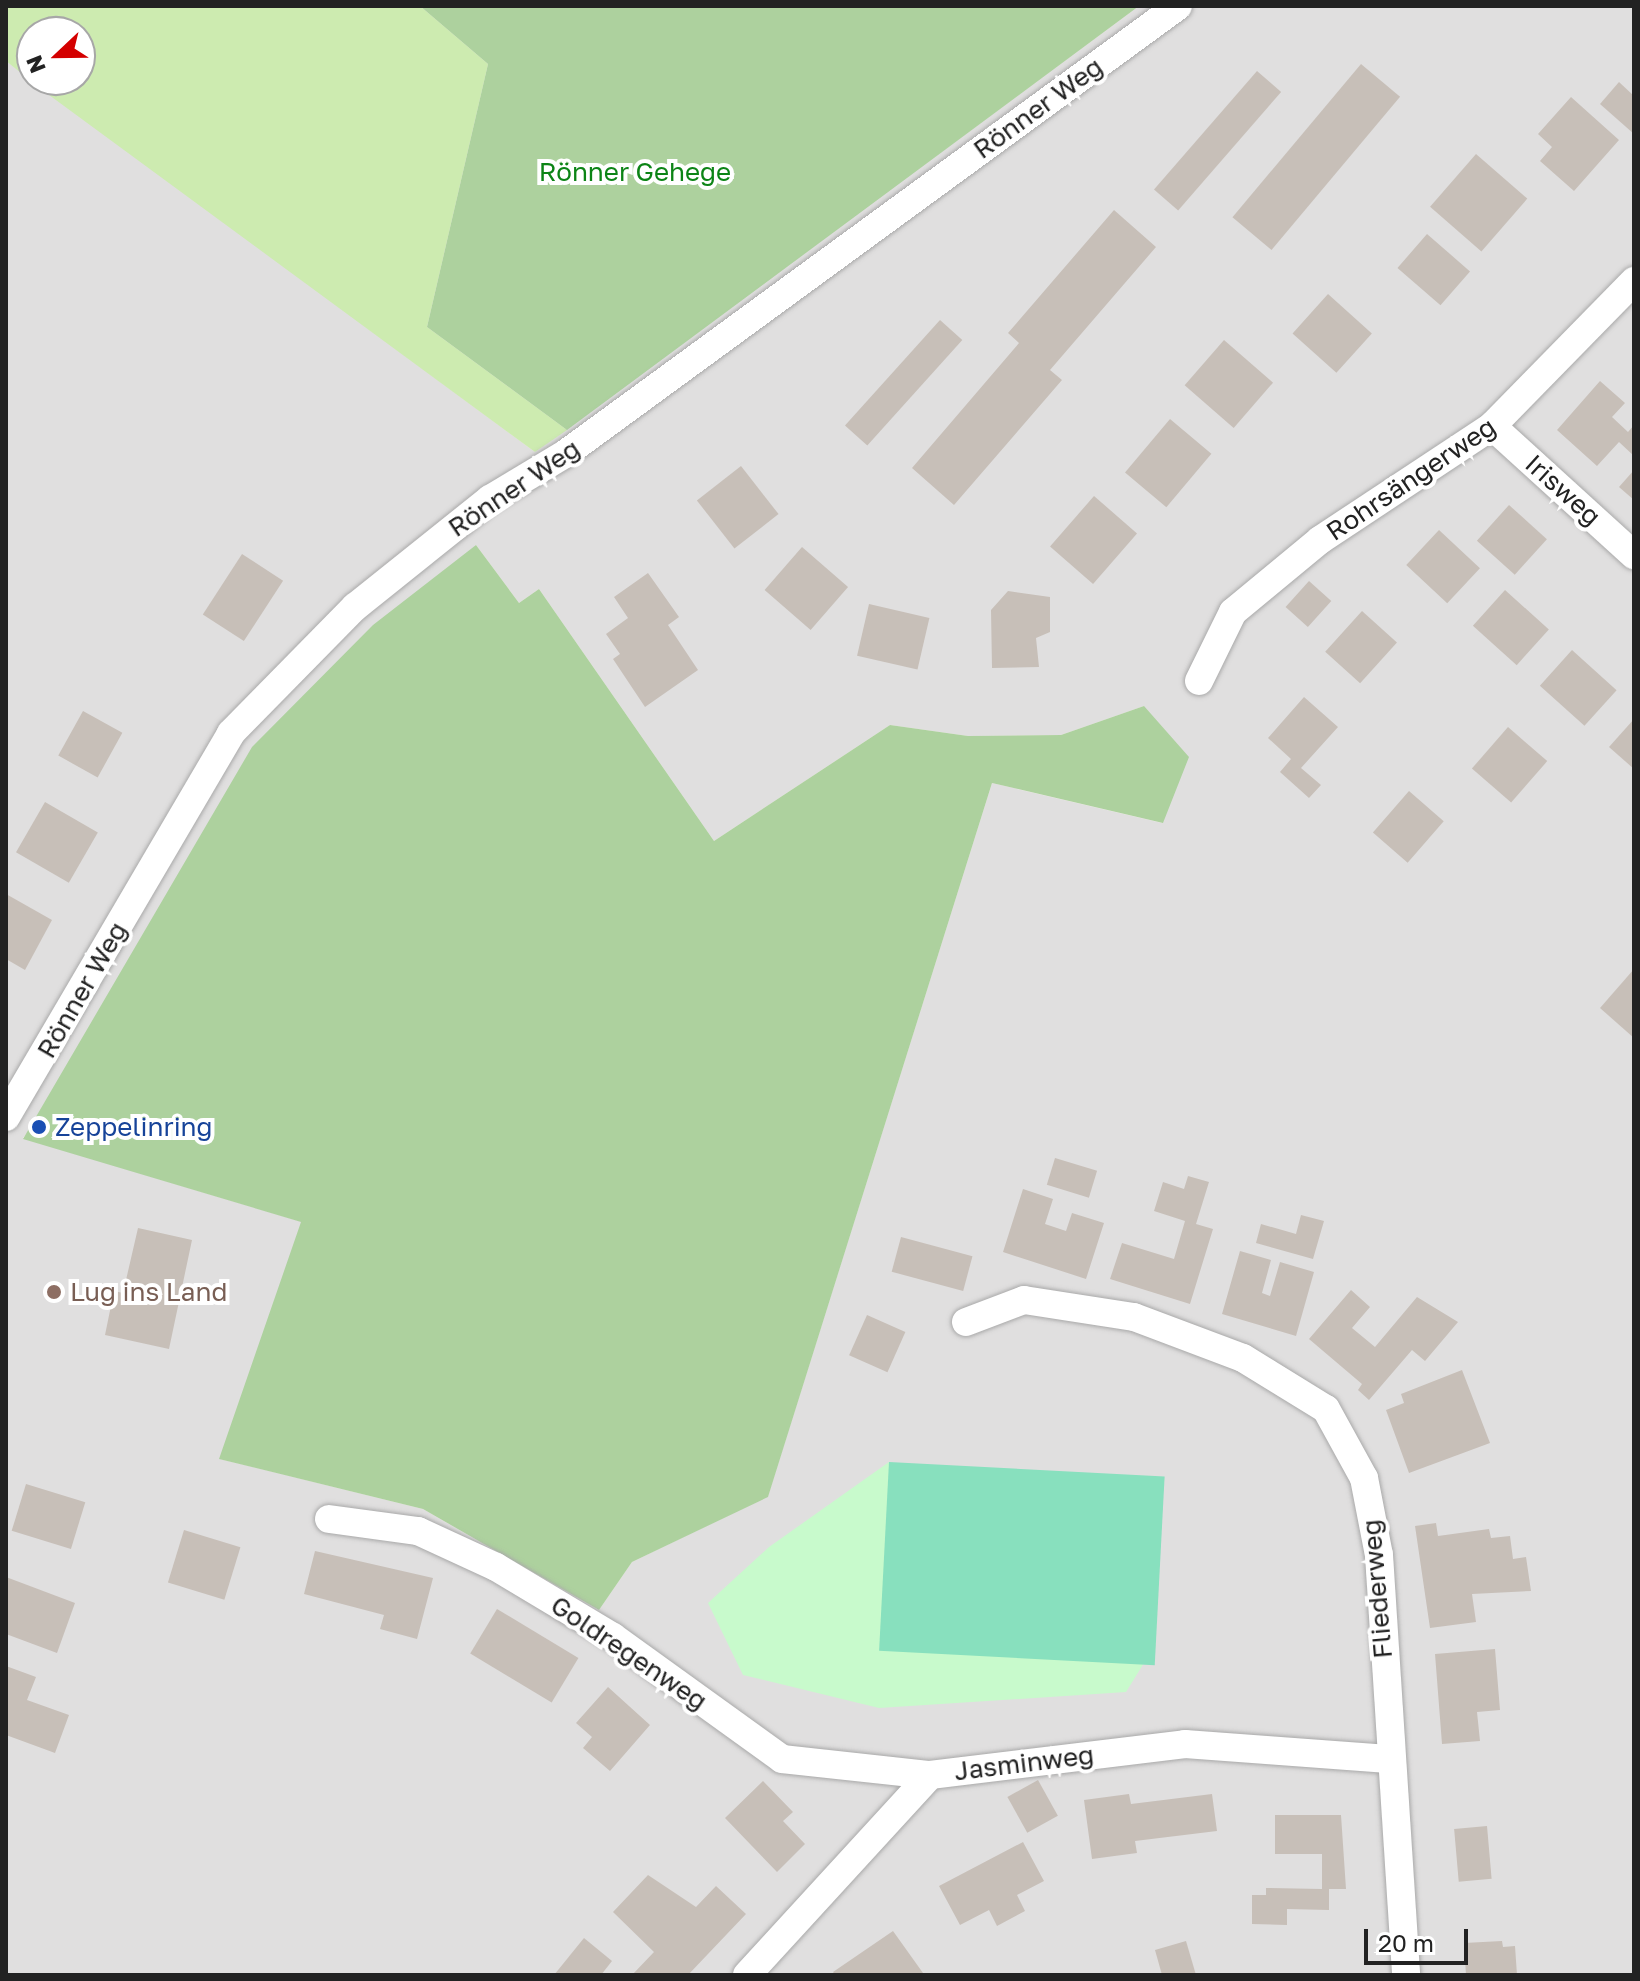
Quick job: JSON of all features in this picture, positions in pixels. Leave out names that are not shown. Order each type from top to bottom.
[{"type":"street","name":"Rönner Weg","points":[[6,1117],[231,733],[355,607],[490,499],[565,454],[1178,6]]},
{"type":"street","name":"Rohrsängerweg","points":[[1199,681],[1233,612],[1320,540],[1492,426],[1634,281]]},
{"type":"street","name":"Irisweg","points":[[1492,426],[1634,555]]},
{"type":"street","name":"Fliederweg","points":[[966,1322],[1024,1300],[1134,1317],[1243,1358],[1326,1409],[1364,1478],[1379,1555],[1388,1759],[1406,1975]]},
{"type":"street","name":"Goldregenweg","points":[[329,1519],[418,1531],[496,1567],[613,1637],[782,1759],[930,1775]]},
{"type":"street","name":"Jasminweg","points":[[747,1975],[930,1775],[1185,1744],[1388,1759]]},
{"type":"shaded area","points":[[1139,6],[1634,6],[1634,1975],[6,1975],[6,61],[16,68],[16,96],[53,96],[535,452]],"holes":[[[476,545],[519,603],[539,589],[714,841],[890,725],[968,736],[1061,735],[1144,706],[1162,823],[992,783],[768,1496],[632,1562],[599,1610],[423,1509],[220,1459],[302,1222],[23,1138]]]},
{"type":"green space","points":[[6,6],[420,6],[488,64],[427,327],[567,430],[535,452],[50,96],[96,96],[96,16],[16,16],[16,69],[6,61]]},
{"type":"green space","name":"Rönner Gehege","points":[[420,6],[1139,6],[567,430],[427,327],[488,64]]},
{"type":"green space","points":[[476,545],[519,603],[539,589],[714,841],[890,725],[968,736],[1061,735],[1144,706],[1189,757],[1163,823],[992,783],[768,1497],[632,1562],[599,1610],[423,1509],[219,1459],[301,1222],[23,1139],[252,747],[373,625]]},
{"type":"green space","points":[[889,1462],[898,1651],[1144,1663],[1126,1692],[879,1708],[743,1675],[708,1603],[769,1547]]},
{"type":"green space","points":[[889,1462],[1165,1476],[1155,1665],[879,1651]]},
{"type":"building","points":[[1361,64],[1400,97],[1272,250],[1232,217]]},
{"type":"building","points":[[1257,71],[1281,92],[1178,210],[1154,189]]},
{"type":"building","points":[[1619,82],[1634,96],[1634,134],[1600,104]]},
{"type":"building","points":[[1571,97],[1619,140],[1574,191],[1540,161],[1552,147],[1538,134]]},
{"type":"building","points":[[1476,154],[1527,199],[1481,251],[1430,207]]},
{"type":"building","points":[[1114,210],[1156,247],[1050,370],[1062,380],[954,505],[912,468],[1019,343],[1008,333]]},
{"type":"building","points":[[1427,234],[1470,271],[1440,305],[1397,268]]},
{"type":"building","points":[[1328,294],[1372,333],[1336,373],[1293,333]]},
{"type":"building","points":[[940,320],[962,340],[867,446],[845,426]]},
{"type":"building","points":[[1224,340],[1273,383],[1234,428],[1185,385]]},
{"type":"building","points":[[1600,381],[1625,403],[1612,417],[1628,432],[1634,425],[1634,456],[1619,442],[1597,466],[1557,430]]},
{"type":"building","points":[[1170,419],[1211,454],[1166,507],[1125,473]]},
{"type":"building","points":[[741,466],[779,514],[734,549],[697,500]]},
{"type":"building","points":[[1634,470],[1634,500],[1619,487]]},
{"type":"building","points":[[1094,496],[1137,533],[1093,584],[1050,547]]},
{"type":"building","points":[[1509,505],[1547,539],[1515,575],[1477,541]]},
{"type":"building","points":[[1439,530],[1480,568],[1447,603],[1406,565]]},
{"type":"building","points":[[802,547],[848,587],[811,630],[765,590]]},
{"type":"building","points":[[242,554],[283,581],[244,641],[203,614]]},
{"type":"building","points":[[648,573],[679,617],[668,625],[698,670],[645,707],[613,659],[620,654],[606,634],[628,618],[614,597]]},
{"type":"building","points":[[1309,581],[1331,601],[1308,627],[1286,607]]},
{"type":"building","points":[[1505,590],[1549,629],[1517,665],[1473,626]]},
{"type":"building","points":[[1008,591],[1050,597],[1050,632],[1036,638],[1039,667],[992,668],[991,610]]},
{"type":"building","points":[[869,604],[929,618],[917,670],[857,656]]},
{"type":"building","points":[[1362,611],[1397,642],[1360,683],[1325,652]]},
{"type":"building","points":[[1572,650],[1617,690],[1584,726],[1540,686]]},
{"type":"building","points":[[1304,697],[1338,727],[1301,768],[1321,785],[1309,798],[1280,772],[1291,759],[1268,738]]},
{"type":"building","points":[[83,711],[122,733],[98,777],[58,756]]},
{"type":"building","points":[[1634,719],[1634,769],[1609,747]]},
{"type":"building","points":[[1508,727],[1547,761],[1511,803],[1472,769]]},
{"type":"building","points":[[1409,791],[1444,821],[1408,863],[1373,833]]},
{"type":"building","points":[[45,802],[98,832],[69,883],[16,852]]},
{"type":"building","points":[[6,894],[52,920],[25,970],[6,959]]},
{"type":"building","points":[[1634,969],[1634,1038],[1600,1008]]},
{"type":"building","points":[[1055,1158],[1097,1171],[1089,1198],[1047,1185]]},
{"type":"building","points":[[1188,1176],[1209,1182],[1196,1224],[1213,1229],[1190,1304],[1110,1279],[1122,1243],[1174,1259],[1185,1221],[1154,1211],[1163,1182],[1184,1189]]},
{"type":"building","points":[[1023,1189],[1053,1199],[1045,1224],[1066,1231],[1072,1213],[1104,1223],[1086,1279],[1003,1252]]},
{"type":"building","points":[[1301,1215],[1324,1221],[1313,1259],[1256,1243],[1261,1224],[1296,1234]]},
{"type":"building","points":[[138,1228],[192,1240],[169,1349],[105,1335],[114,1291],[123,1293]]},
{"type":"building","points":[[901,1237],[972,1256],[963,1291],[892,1272]]},
{"type":"building","points":[[1240,1251],[1271,1260],[1262,1293],[1270,1296],[1280,1262],[1314,1272],[1296,1336],[1222,1314]]},
{"type":"building","points":[[1351,1290],[1370,1307],[1352,1328],[1375,1347],[1417,1297],[1458,1322],[1425,1361],[1412,1350],[1369,1400],[1358,1390],[1362,1384],[1309,1339]]},
{"type":"building","points":[[867,1315],[905,1332],[887,1372],[849,1355]]},
{"type":"building","points":[[1462,1370],[1490,1443],[1409,1473],[1386,1410],[1404,1403],[1401,1394]]},
{"type":"building","points":[[26,1484],[85,1502],[71,1549],[12,1531]]},
{"type":"building","points":[[1436,1523],[1438,1536],[1489,1529],[1491,1538],[1510,1536],[1513,1559],[1526,1557],[1531,1591],[1472,1594],[1476,1622],[1430,1628],[1415,1526]]},
{"type":"building","points":[[184,1530],[240,1547],[224,1600],[168,1583]]},
{"type":"building","points":[[315,1551],[433,1578],[417,1639],[380,1629],[384,1615],[304,1594]]},
{"type":"building","points":[[6,1577],[75,1603],[57,1653],[6,1634]]},
{"type":"building","points":[[497,1609],[578,1658],[552,1703],[470,1654]]},
{"type":"building","points":[[1495,1649],[1500,1710],[1477,1712],[1480,1741],[1442,1744],[1435,1654]]},
{"type":"building","points":[[6,1666],[36,1677],[27,1700],[69,1715],[55,1753],[6,1735]]},
{"type":"building","points":[[608,1687],[650,1725],[610,1771],[583,1748],[592,1737],[576,1723]]},
{"type":"building","points":[[1038,1780],[1058,1816],[1027,1833],[1007,1797]]},
{"type":"building","points":[[763,1781],[793,1812],[783,1821],[805,1844],[777,1872],[725,1818]]},
{"type":"building","points":[[1129,1794],[1131,1804],[1212,1794],[1217,1831],[1135,1841],[1137,1853],[1092,1859],[1084,1800]]},
{"type":"building","points":[[1275,1815],[1341,1815],[1346,1889],[1329,1889],[1329,1910],[1287,1909],[1287,1925],[1252,1924],[1252,1895],[1266,1895],[1266,1888],[1322,1889],[1322,1854],[1275,1854]]},
{"type":"building","points":[[1487,1826],[1492,1879],[1459,1882],[1454,1829]]},
{"type":"building","points":[[1023,1842],[1044,1881],[1017,1895],[1025,1911],[997,1926],[989,1910],[960,1925],[939,1886]]},
{"type":"building","points":[[648,1875],[696,1907],[716,1886],[746,1914],[688,1975],[632,1975],[654,1952],[613,1912]]},
{"type":"building","points":[[893,1931],[923,1973],[835,1975],[833,1972]]},
{"type":"building","points":[[584,1938],[612,1961],[601,1975],[554,1975]]},
{"type":"building","points":[[1186,1941],[1196,1975],[1162,1975],[1155,1950]]},
{"type":"building","points":[[1502,1941],[1503,1947],[1515,1946],[1517,1975],[1466,1975],[1464,1943]]},
{"type":"place","name":"Zeppelinring","points":[[39,1127]]},
{"type":"place","name":"Lug ins Land","points":[[54,1292]]}]
